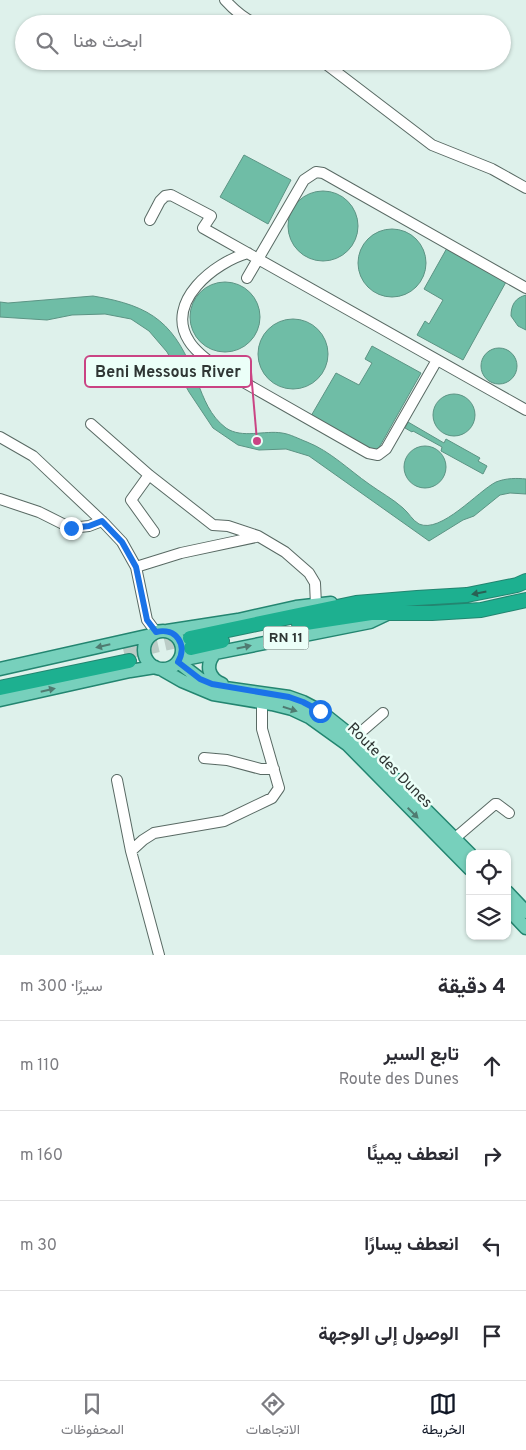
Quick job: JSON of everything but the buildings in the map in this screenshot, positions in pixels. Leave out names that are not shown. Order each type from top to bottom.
[{"type":"highway","name":"RN 11","points":[[526,581],[517,585],[467,595],[356,603],[191,643],[371,613],[432,613],[481,610],[526,600]]},
{"type":"highway","points":[[0,682],[126,657],[0,688]]},
{"type":"main road","name":"RN 11","points":[[0,669],[158,633],[238,620],[296,607],[342,602],[356,603]]},
{"type":"main road","name":"RN 11","points":[[179,661],[308,633],[370,622],[391,612]]},
{"type":"main road","points":[[0,700],[130,671],[167,669],[179,661],[182,655],[181,643],[173,633],[158,633],[145,646],[146,658],[158,668]]},
{"type":"main road","points":[[215,653],[209,663],[210,674],[216,681],[231,689]]},
{"type":"main road","name":"Route des Dunes","points":[[179,661],[206,682],[231,689],[273,694],[303,702],[320,711],[354,738],[466,850]]},
{"type":"main road","name":"Route des Dunes","points":[[158,668],[213,694],[292,709],[309,716],[348,745],[466,865]]},
{"type":"main road","points":[[510,895],[526,912]]},
{"type":"main road","points":[[511,912],[526,928]]},
{"type":"street","points":[[224,0],[240,15]]},
{"type":"street","points":[[334,70],[432,145],[492,169],[526,188]]},
{"type":"street","points":[[247,278],[304,180],[316,172],[323,173],[526,288]]},
{"type":"street","points":[[150,220],[160,201],[165,196],[171,195],[210,216],[204,228],[526,410]]},
{"type":"street","points":[[248,253],[214,268],[190,295],[182,315],[184,329],[189,341],[199,353],[217,367],[360,448],[375,455],[381,454],[386,449],[437,360]]},
{"type":"street","points":[[91,424],[149,475],[213,525],[228,526],[258,536],[285,552],[309,573],[315,583],[316,605]]},
{"type":"street","points":[[0,437],[33,456],[122,542],[136,567],[147,620],[158,633]]},
{"type":"street","points":[[149,475],[131,500],[154,532]]},
{"type":"street","points":[[0,499],[40,512],[71,528],[89,526],[102,521]]},
{"type":"street","points":[[136,567],[181,553],[258,536]]},
{"type":"street","points":[[131,851],[154,833],[224,821],[272,798],[279,788],[262,728],[262,703]]},
{"type":"street","points":[[354,738],[383,713]]},
{"type":"street","points":[[204,758],[227,760],[262,769],[274,769]]},
{"type":"street","points":[[117,780],[131,851],[159,955]]},
{"type":"street","points":[[454,839],[494,804],[509,812]]},
{"type":"shaded area","points":[[244,155],[291,180],[268,224],[220,197]]},
{"type":"shaded area","points":[[323,191],[342,197],[352,207],[358,226],[352,245],[342,255],[323,261],[304,255],[294,245],[288,226],[294,207],[304,197]]},
{"type":"shaded area","points":[[392,229],[405,232],[416,239],[423,250],[426,263],[423,276],[416,287],[405,294],[392,297],[379,294],[368,287],[361,276],[358,263],[361,250],[368,239],[379,232]]},
{"type":"shaded area","points":[[447,248],[506,282],[463,360],[417,335],[425,321],[429,324],[443,300],[424,289]]},
{"type":"shaded area","points":[[225,282],[244,288],[254,298],[260,317],[254,336],[244,346],[225,352],[206,346],[196,336],[190,317],[196,298],[206,288]]},
{"type":"shaded area","points":[[526,295],[526,330],[518,326],[511,316],[514,302]]},
{"type":"shaded area","points":[[93,296],[132,305],[160,321],[180,345],[189,361],[208,407],[226,428],[246,434],[275,432],[285,434],[315,446],[395,502],[419,524],[438,523],[459,510],[496,482],[526,479],[526,494],[510,493],[500,495],[474,516],[463,520],[429,541],[309,456],[286,449],[259,450],[238,445],[213,428],[189,392],[167,352],[149,331],[131,319],[105,314],[72,315],[47,320],[0,317],[0,302],[8,303]]},
{"type":"shaded area","points":[[293,319],[312,325],[322,335],[328,354],[322,373],[312,383],[293,389],[274,383],[264,373],[258,354],[264,335],[274,325]]},
{"type":"shaded area","points":[[372,346],[421,373],[376,453],[311,416],[336,373],[359,385],[372,363],[365,359]]},
{"type":"shaded area","points":[[499,348],[506,349],[512,353],[516,359],[516,373],[512,379],[506,383],[499,384],[492,383],[486,379],[482,373],[481,366],[482,359],[486,353],[492,349]]},
{"type":"shaded area","points":[[450,394],[458,394],[469,400],[475,415],[469,430],[458,436],[450,436],[439,430],[433,419],[433,411],[439,400]]},
{"type":"shaded area","points":[[408,422],[444,443],[446,439],[480,458],[478,461],[487,466],[483,474],[441,451],[442,447],[405,428]]},
{"type":"shaded area","points":[[421,446],[429,446],[440,452],[446,467],[440,482],[429,488],[421,488],[410,482],[404,471],[404,463],[410,452]]},
{"type":"tunnel","points":[[124,653],[190,638]]},
{"type":"place","name":"Beni Messous River","points":[[257,441]]},
{"type":"route","points":[[71,528],[89,526],[102,521],[122,542],[136,567],[147,620],[156,632],[167,631],[178,637],[183,649],[178,662],[194,675],[206,682],[225,688],[289,697],[320,711]]}]
